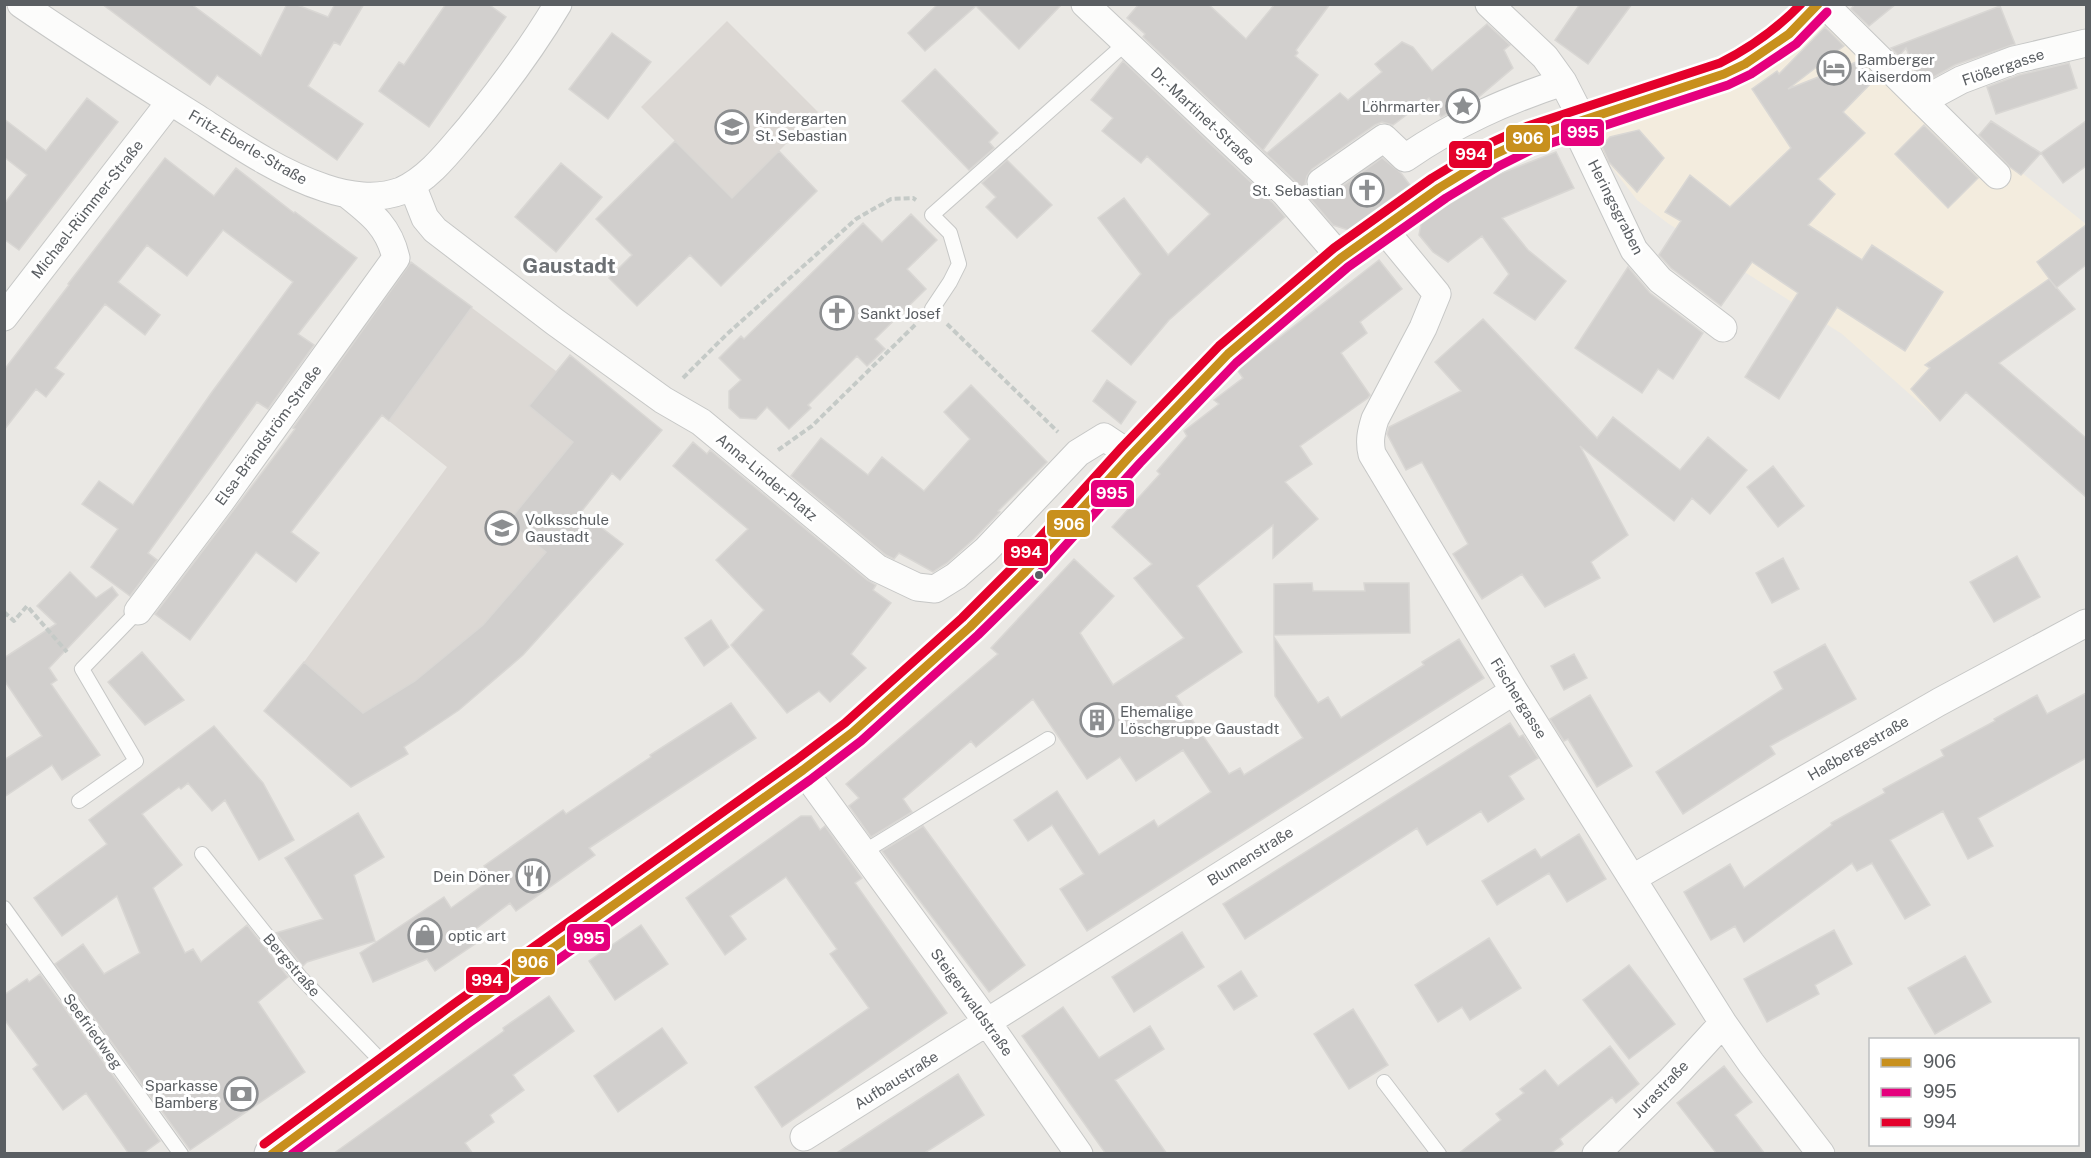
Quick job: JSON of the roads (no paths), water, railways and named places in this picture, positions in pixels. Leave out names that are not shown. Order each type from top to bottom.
[{"type":"street","name":"Fritz-Eberle-Straße","points":[[21,4],[232,140],[299,178],[348,195],[382,195],[398,192],[412,185],[441,161],[513,73],[558,4]]},
{"type":"street","name":"Dr.-Martinet-Straße","points":[[1085,4],[1285,193],[1341,258]]},
{"type":"street","name":"Heringsgraben","points":[[1489,4],[1545,57],[1563,82],[1635,250],[1660,280],[1723,328]]},
{"type":"street","points":[[272,1154],[558,944],[803,771],[860,726],[970,627],[1026,572],[1131,455],[1228,354],[1341,258],[1382,227],[1493,155],[1530,138],[1724,74],[1744,64],[1789,34],[1818,4]]},
{"type":"street","points":[[1824,4],[1997,175]]},
{"type":"street","name":"Flößergasse","points":[[1922,101],[1961,80],[2014,60],[2086,43]]},
{"type":"street","points":[[1321,182],[1384,138],[1405,158],[1461,123],[1520,96],[1563,82]]},
{"type":"street","name":"Michael-Rümmer-Straße","points":[[4,317],[170,102]]},
{"type":"street","name":"Anna-Linder-Platz","points":[[412,185],[425,218],[435,230],[555,322],[663,400],[701,422],[877,568],[917,587],[935,589],[956,576],[986,550],[1078,453],[1104,438],[1131,455]]},
{"type":"street","points":[[348,195],[375,217],[392,242],[396,258]]},
{"type":"street","name":"Elsa-Brändström-Straße","points":[[138,611],[425,218]]},
{"type":"street","name":"Fischergasse","points":[[1382,227],[1437,294],[1423,328],[1373,426],[1370,445],[1372,454],[1514,691],[1723,1023],[1821,1154]]},
{"type":"street","name":"Haßbergestraße","points":[[1633,878],[1939,702],[2086,623]]},
{"type":"street","name":"Blumenstraße","points":[[987,1022],[1514,691]]},
{"type":"street","name":"Steigerwaldstraße","points":[[803,771],[987,1022],[1079,1154]]},
{"type":"street","name":"Aufbaustraße","points":[[804,1137],[987,1022]]},
{"type":"street","name":"Jurastraße","points":[[1596,1154],[1670,1081],[1723,1023]]},
{"type":"lane","points":[[932,309],[959,264],[950,233],[932,215],[1126,44]]},
{"type":"lane","points":[[79,801],[136,761],[82,669],[138,611]]},
{"type":"lane","points":[[862,853],[1048,739]]},
{"type":"lane","name":"Bergstraße","points":[[202,854],[300,977],[389,1068]]},
{"type":"lane","name":"Seefriedweg","points":[[4,908],[181,1154]]},
{"type":"lane","points":[[1384,1082],[1439,1154]]},
{"type":"place","name":"Bamberger Kaiserdom","points":[[1834,68]]},
{"type":"place","name":"Löhrmarter","points":[[1463,106]]},
{"type":"place","name":"Kindergarten St. Sebastian","points":[[732,127]]},
{"type":"place","name":"St. Sebastian","points":[[1367,190]]},
{"type":"place","name":"Sankt Josef","points":[[837,313]]},
{"type":"place","name":"Volksschule Gaustadt","points":[[502,528]]},
{"type":"place","name":"Ehemalige Löschgruppe Gaustadt","points":[[1097,720]]},
{"type":"place","name":"Dein Döner","points":[[533,876]]},
{"type":"place","name":"optic art","points":[[425,935]]},
{"type":"place","name":"Sparkasse Bamberg","points":[[241,1094]]},
{"type":"district","name":"Gaustadt","points":[[569,265]]}]
